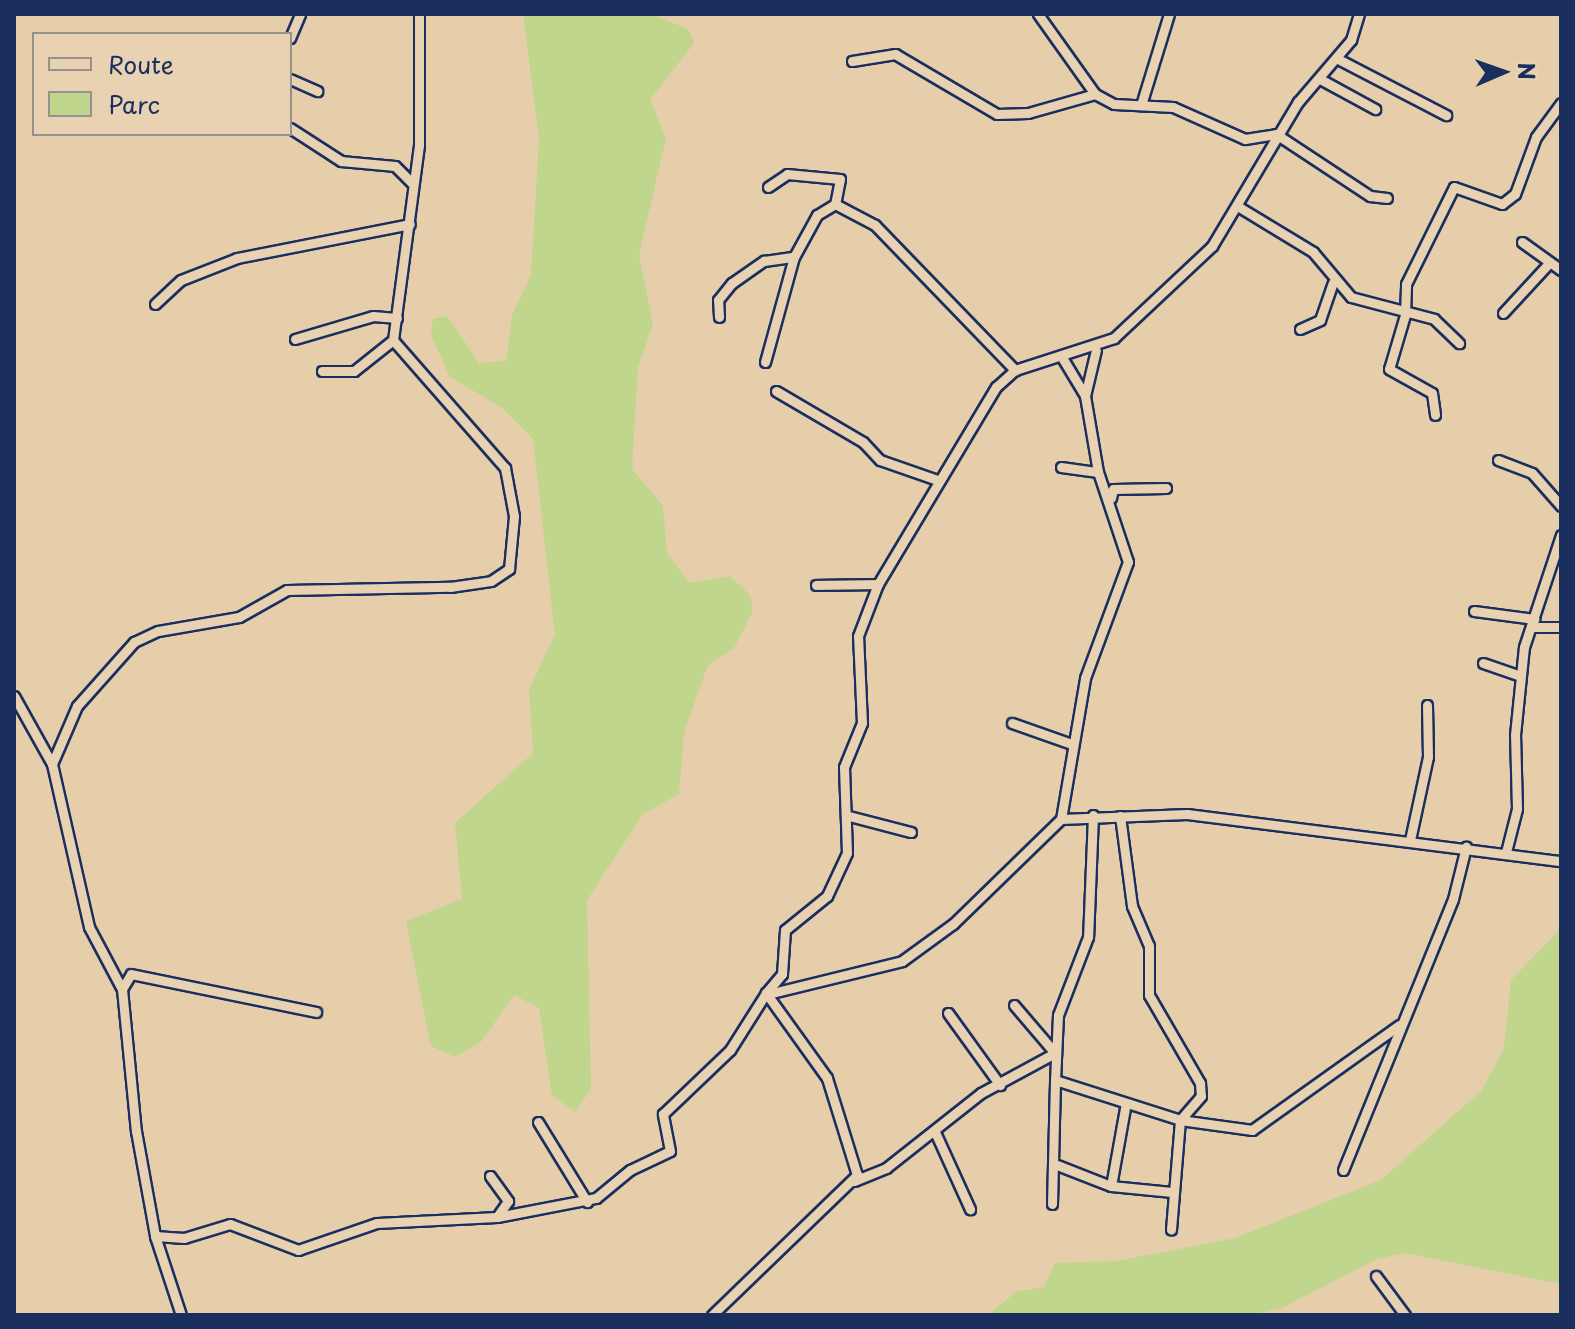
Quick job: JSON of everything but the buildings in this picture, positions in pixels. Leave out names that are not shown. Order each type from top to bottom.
[{"type":"street","points":[[292,33],[300,14]]},
{"type":"street","points":[[322,371],[354,371],[393,340],[410,224],[419,14]]},
{"type":"street","points":[[1038,14],[1095,94]]},
{"type":"street","points":[[1141,105],[1169,14]]},
{"type":"street","points":[[155,1236],[184,1238],[230,1224],[298,1250],[377,1223],[497,1217],[587,1202],[670,1151],[663,1114],[730,1050],[782,974],[785,930],[840,876],[849,816],[844,767],[862,723],[858,636],[878,584],[937,480],[996,387],[1015,370],[1096,350],[1142,318],[1239,207],[1276,134],[1338,59],[1359,14]]},
{"type":"street","points":[[852,61],[895,54],[981,109],[1012,116],[1095,94],[1141,105],[1173,107],[1233,136],[1276,134],[1370,196],[1387,198]]},
{"type":"street","points":[[1338,59],[1446,115]]},
{"type":"street","points":[[1320,79],[1375,109]]},
{"type":"street","points":[[292,80],[317,91]]},
{"type":"street","points":[[1435,415],[1432,393],[1388,365],[1405,315],[1406,284],[1449,194],[1463,185],[1502,204],[1515,194],[1536,137],[1561,103]]},
{"type":"street","points":[[292,129],[341,161],[395,166],[412,185]]},
{"type":"street","points":[[765,362],[794,257],[817,215],[835,204],[840,179],[787,174],[768,187]]},
{"type":"street","points":[[835,204],[875,225],[1015,370]]},
{"type":"street","points":[[1239,207],[1313,252],[1333,283],[1351,297],[1388,303],[1405,315],[1434,319],[1459,343]]},
{"type":"street","points":[[155,304],[181,280],[237,258],[410,224]]},
{"type":"street","points":[[1522,242],[1561,270]]},
{"type":"street","points":[[719,317],[718,300],[732,283],[764,261],[794,257]]},
{"type":"street","points":[[1503,313],[1550,262]]},
{"type":"street","points":[[1300,329],[1320,320],[1333,283]]},
{"type":"street","points":[[295,339],[373,316],[397,318]]},
{"type":"street","points":[[52,764],[77,706],[134,642],[158,631],[239,617],[287,590],[450,587],[491,581],[509,569],[514,516],[505,468],[393,340]]},
{"type":"street","points":[[1085,396],[1096,350]]},
{"type":"street","points":[[1061,819],[1085,678],[1128,562],[1111,498],[1098,472],[1085,396],[1063,359]]},
{"type":"street","points":[[776,391],[863,442],[880,460],[937,480]]},
{"type":"street","points":[[1498,460],[1532,473],[1561,506]]},
{"type":"street","points":[[1061,467],[1098,472]]},
{"type":"street","points":[[1111,498],[1113,489],[1166,488]]},
{"type":"street","points":[[1506,852],[1517,809],[1520,676],[1561,535]]},
{"type":"street","points":[[816,585],[878,584]]},
{"type":"street","points":[[1474,611],[1561,627]]},
{"type":"street","points":[[1483,663],[1520,676]]},
{"type":"street","points":[[14,696],[52,764],[89,927],[122,989],[155,1236],[181,1315]]},
{"type":"street","points":[[1410,840],[1428,757],[1427,705]]},
{"type":"street","points":[[1012,723],[1072,744]]},
{"type":"street","points":[[769,993],[902,961],[953,924],[1061,819],[1093,815],[1187,814],[1561,861]]},
{"type":"street","points":[[1052,1204],[1057,1165],[1055,1053],[1058,1015],[1088,937],[1093,815]]},
{"type":"street","points":[[849,816],[911,832]]},
{"type":"street","points":[[1120,816],[1132,906],[1149,946],[1149,995],[1200,1083],[1201,1096],[1180,1120],[1171,1230]]},
{"type":"street","points":[[1343,1170],[1399,1025],[1453,899],[1466,847]]},
{"type":"street","points":[[122,989],[131,974],[316,1012]]},
{"type":"street","points":[[769,993],[827,1078],[856,1162],[854,1181]]},
{"type":"street","points":[[1014,1005],[1055,1053]]},
{"type":"street","points":[[948,1013],[1000,1085]]},
{"type":"street","points":[[1055,1080],[1180,1120],[1252,1130],[1399,1025]]},
{"type":"street","points":[[712,1315],[854,1181],[935,1132],[1000,1085],[1055,1053]]},
{"type":"street","points":[[1111,1186],[1126,1103]]},
{"type":"street","points":[[538,1122],[587,1202]]},
{"type":"street","points":[[935,1132],[943,1162],[970,1209]]},
{"type":"street","points":[[1057,1165],[1111,1186],[1172,1192]]},
{"type":"street","points":[[490,1176],[508,1201],[497,1217]]},
{"type":"street","points":[[1376,1276],[1405,1315]]},
{"type":"green space","points":[[523,14],[651,14],[688,29],[694,43],[650,100],[666,138],[639,255],[653,324],[638,367],[632,469],[663,506],[667,553],[689,583],[730,576],[750,595],[753,611],[734,648],[708,665],[684,733],[679,794],[643,814],[587,900],[591,1088],[576,1112],[552,1096],[539,1008],[514,995],[481,1042],[455,1057],[431,1046],[406,921],[462,899],[455,823],[533,753],[529,689],[555,635],[533,439],[501,407],[450,377],[431,335],[433,319],[447,316],[479,363],[506,361],[512,315],[531,275],[539,139]]},
{"type":"green space","points":[[1561,928],[1561,1284],[1405,1253],[1377,1259],[1282,1308],[1252,1315],[988,1315],[1016,1292],[1044,1287],[1055,1263],[1116,1261],[1235,1238],[1381,1180],[1482,1090],[1504,1048],[1511,980]]}]
